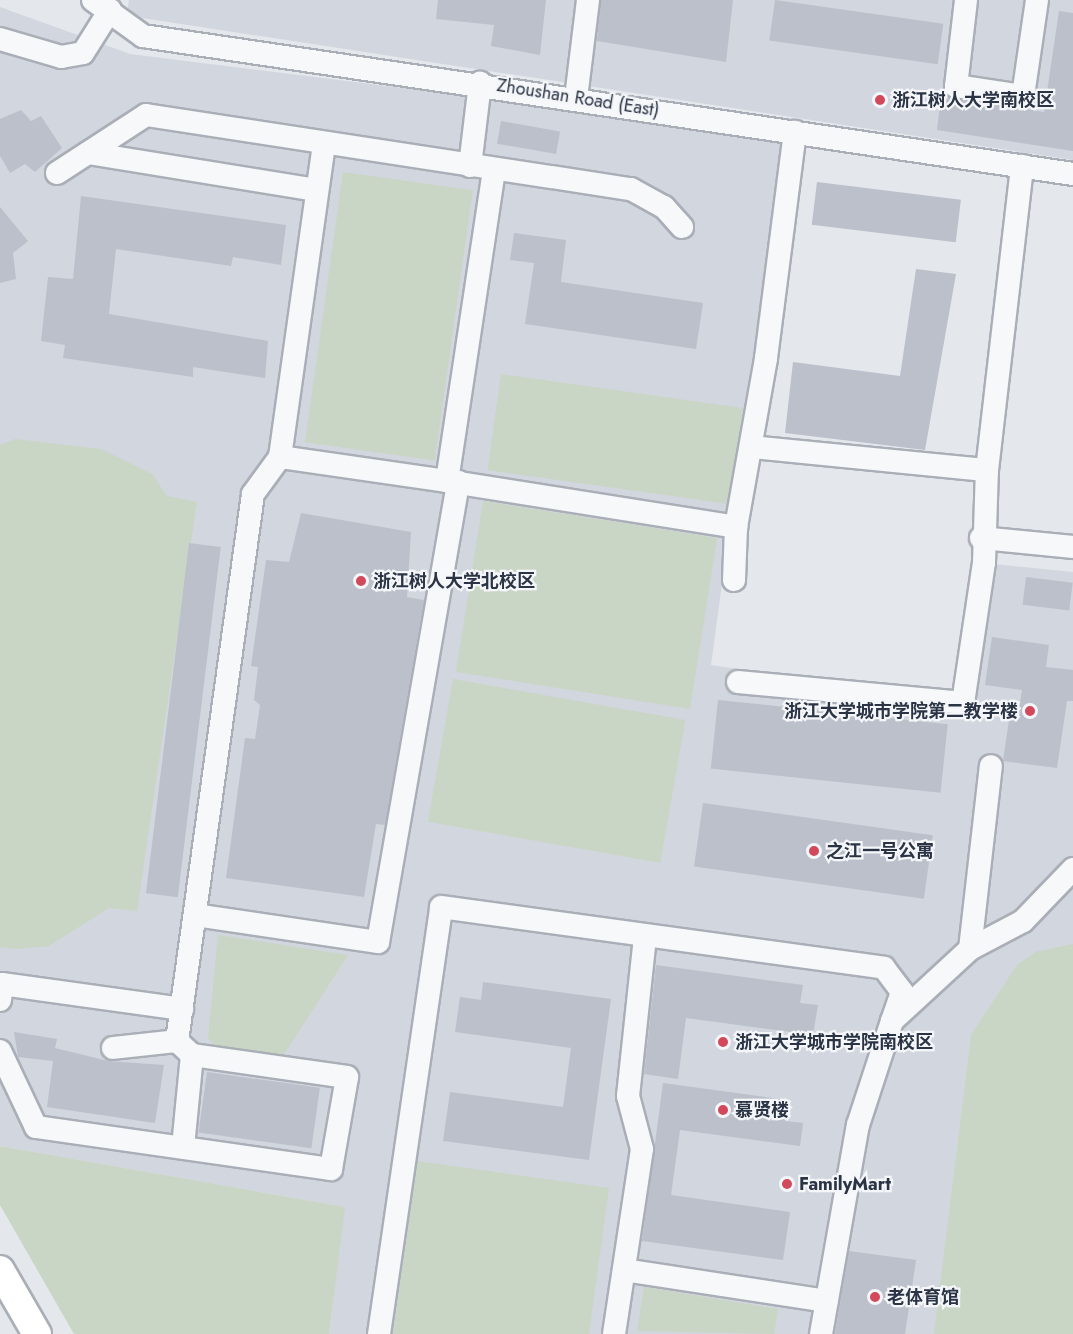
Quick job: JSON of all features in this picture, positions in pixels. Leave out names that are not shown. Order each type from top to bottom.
[{"type":"main road","points":[[0,1270],[37,1334]]},
{"type":"street","points":[[576,98],[588,0]]},
{"type":"street","points":[[966,0],[956,86],[1023,96],[1037,0]]},
{"type":"street","points":[[0,39],[61,57],[83,53],[102,5]]},
{"type":"street","name":"Zhoushan Road (East)","points":[[102,5],[143,36],[480,83],[1073,174]]},
{"type":"street","points":[[470,166],[480,83]]},
{"type":"street","points":[[57,173],[146,115],[494,170],[631,189],[664,207],[681,227]]},
{"type":"street","points":[[734,580],[736,527],[751,447],[795,132]]},
{"type":"street","points":[[183,1147],[185,1048],[182,1009],[253,494],[279,457],[324,144]]},
{"type":"street","points":[[88,153],[317,190]]},
{"type":"street","points":[[738,682],[963,703],[984,563],[981,538],[987,470],[1022,166]]},
{"type":"street","points":[[195,915],[378,942],[452,481],[494,170]]},
{"type":"street","points":[[751,447],[987,470]]},
{"type":"street","points":[[279,457],[452,481],[736,527]]},
{"type":"street","points":[[981,538],[1073,547]]},
{"type":"street","points":[[970,949],[991,766]]},
{"type":"street","points":[[892,1021],[970,949],[1023,921],[1073,868]]},
{"type":"street","points":[[379,1334],[441,907],[645,938],[884,969],[902,992],[858,1125],[821,1334]]},
{"type":"street","points":[[614,1334],[642,1149],[628,1096],[645,938]]},
{"type":"street","points":[[0,1000],[2,984],[182,1009]]},
{"type":"street","points":[[0,1051],[36,1127],[331,1169],[347,1077],[185,1048],[112,1048]]},
{"type":"street","points":[[624,1270],[826,1301]]},
{"type":"shaded area","name":"浙江树人大学南校区","points":[[129,0],[1073,0],[1073,160],[142,18],[127,12]]},
{"type":"shaded area","name":"浙江树人大学北校区","points":[[0,7],[130,54],[783,135],[711,665],[963,703],[984,563],[1073,572],[1073,1334],[329,1334],[344,1207],[0,1146]]},
{"type":"green space","points":[[343,172],[473,190],[435,461],[305,442]]},
{"type":"green space","points":[[501,374],[743,408],[729,504],[488,470]]},
{"type":"green space","points":[[15,439],[101,449],[152,474],[167,496],[197,502],[137,911],[109,908],[49,946],[17,949],[0,947],[0,445]]},
{"type":"green space","points":[[483,501],[717,538],[690,709],[456,672]]},
{"type":"green space","points":[[453,679],[685,720],[660,863],[428,822]]},
{"type":"green space","points":[[218,935],[348,955],[283,1056],[215,1047],[208,1038]]},
{"type":"green space","points":[[1073,944],[1073,1334],[934,1334],[971,1035],[1017,965],[1035,952]]},
{"type":"green space","points":[[0,1146],[345,1207],[329,1334],[74,1334],[0,1205]]},
{"type":"green space","points":[[417,1161],[609,1188],[589,1334],[393,1334]]},
{"type":"green space","points":[[644,1287],[778,1309],[774,1334],[637,1331]]},
{"type":"building","points":[[438,0],[546,0],[540,55],[491,46],[494,25],[436,19]]},
{"type":"building","points":[[601,0],[733,0],[726,62],[597,41]]},
{"type":"building","points":[[775,0],[943,24],[938,64],[769,41]]},
{"type":"building","points":[[1059,11],[1073,13],[1073,151],[937,130],[941,95],[1044,112]]},
{"type":"building","points":[[21,110],[31,121],[41,116],[62,148],[35,172],[25,164],[10,173],[0,156],[0,119]]},
{"type":"building","points":[[501,121],[560,131],[556,154],[497,144]]},
{"type":"building","points":[[817,182],[961,200],[956,242],[812,225]]},
{"type":"building","points":[[81,196],[286,225],[281,265],[233,257],[231,266],[116,249],[109,314],[268,341],[265,378],[193,367],[193,377],[63,358],[65,345],[41,341],[48,277],[73,279]]},
{"type":"building","points":[[0,207],[28,241],[13,253],[16,279],[0,283]]},
{"type":"building","points":[[514,233],[566,240],[561,282],[703,303],[696,349],[525,324],[534,263],[510,260]]},
{"type":"building","points":[[916,269],[956,274],[925,450],[785,433],[793,362],[900,376]]},
{"type":"building","points":[[301,513],[411,532],[407,597],[424,600],[385,825],[376,824],[364,897],[226,878],[245,738],[255,739],[260,705],[254,700],[258,667],[251,666],[266,560],[289,562]]},
{"type":"building","points":[[189,543],[221,547],[178,897],[146,893]]},
{"type":"building","points":[[1026,577],[1073,583],[1069,611],[1023,605]]},
{"type":"building","name":"浙江大学城市学院第二教学楼","points":[[992,637],[1049,645],[1046,667],[1073,670],[1073,701],[1067,701],[1057,768],[1003,761],[1009,720],[1017,721],[1022,690],[985,685]]},
{"type":"building","points":[[718,700],[948,724],[941,793],[711,769]]},
{"type":"building","name":"之江一号公寓","points":[[703,803],[933,835],[924,899],[694,866]]},
{"type":"building","points":[[656,965],[803,985],[800,1003],[818,1005],[813,1035],[686,1018],[678,1079],[644,1074]]},
{"type":"building","points":[[483,982],[611,999],[589,1160],[443,1141],[450,1092],[563,1107],[571,1048],[455,1032],[460,997],[481,1000]]},
{"type":"building","points":[[14,1032],[57,1039],[55,1048],[108,1061],[164,1065],[155,1123],[47,1107],[53,1061],[18,1057]]},
{"type":"building","points":[[207,1072],[320,1088],[311,1148],[199,1132]]},
{"type":"building","name":"慕贤楼","points":[[663,1083],[787,1100],[785,1121],[803,1123],[800,1146],[680,1130],[671,1195],[790,1212],[783,1260],[642,1241]]},
{"type":"building","name":"老体育馆","points":[[849,1251],[916,1260],[905,1334],[835,1334]]},
{"type":"place","name":"浙江树人大学南校区","points":[[880,100]]},
{"type":"place","name":"浙江树人大学北校区","points":[[361,581]]},
{"type":"place","name":"浙江大学城市学院第二教学楼","points":[[1030,711]]},
{"type":"place","name":"之江一号公寓","points":[[814,851]]},
{"type":"place","name":"浙江大学城市学院南校区","points":[[723,1042]]},
{"type":"place","name":"慕贤楼","points":[[723,1110]]},
{"type":"place","name":"FamilyMart","points":[[787,1184]]},
{"type":"place","name":"老体育馆","points":[[875,1297]]}]
